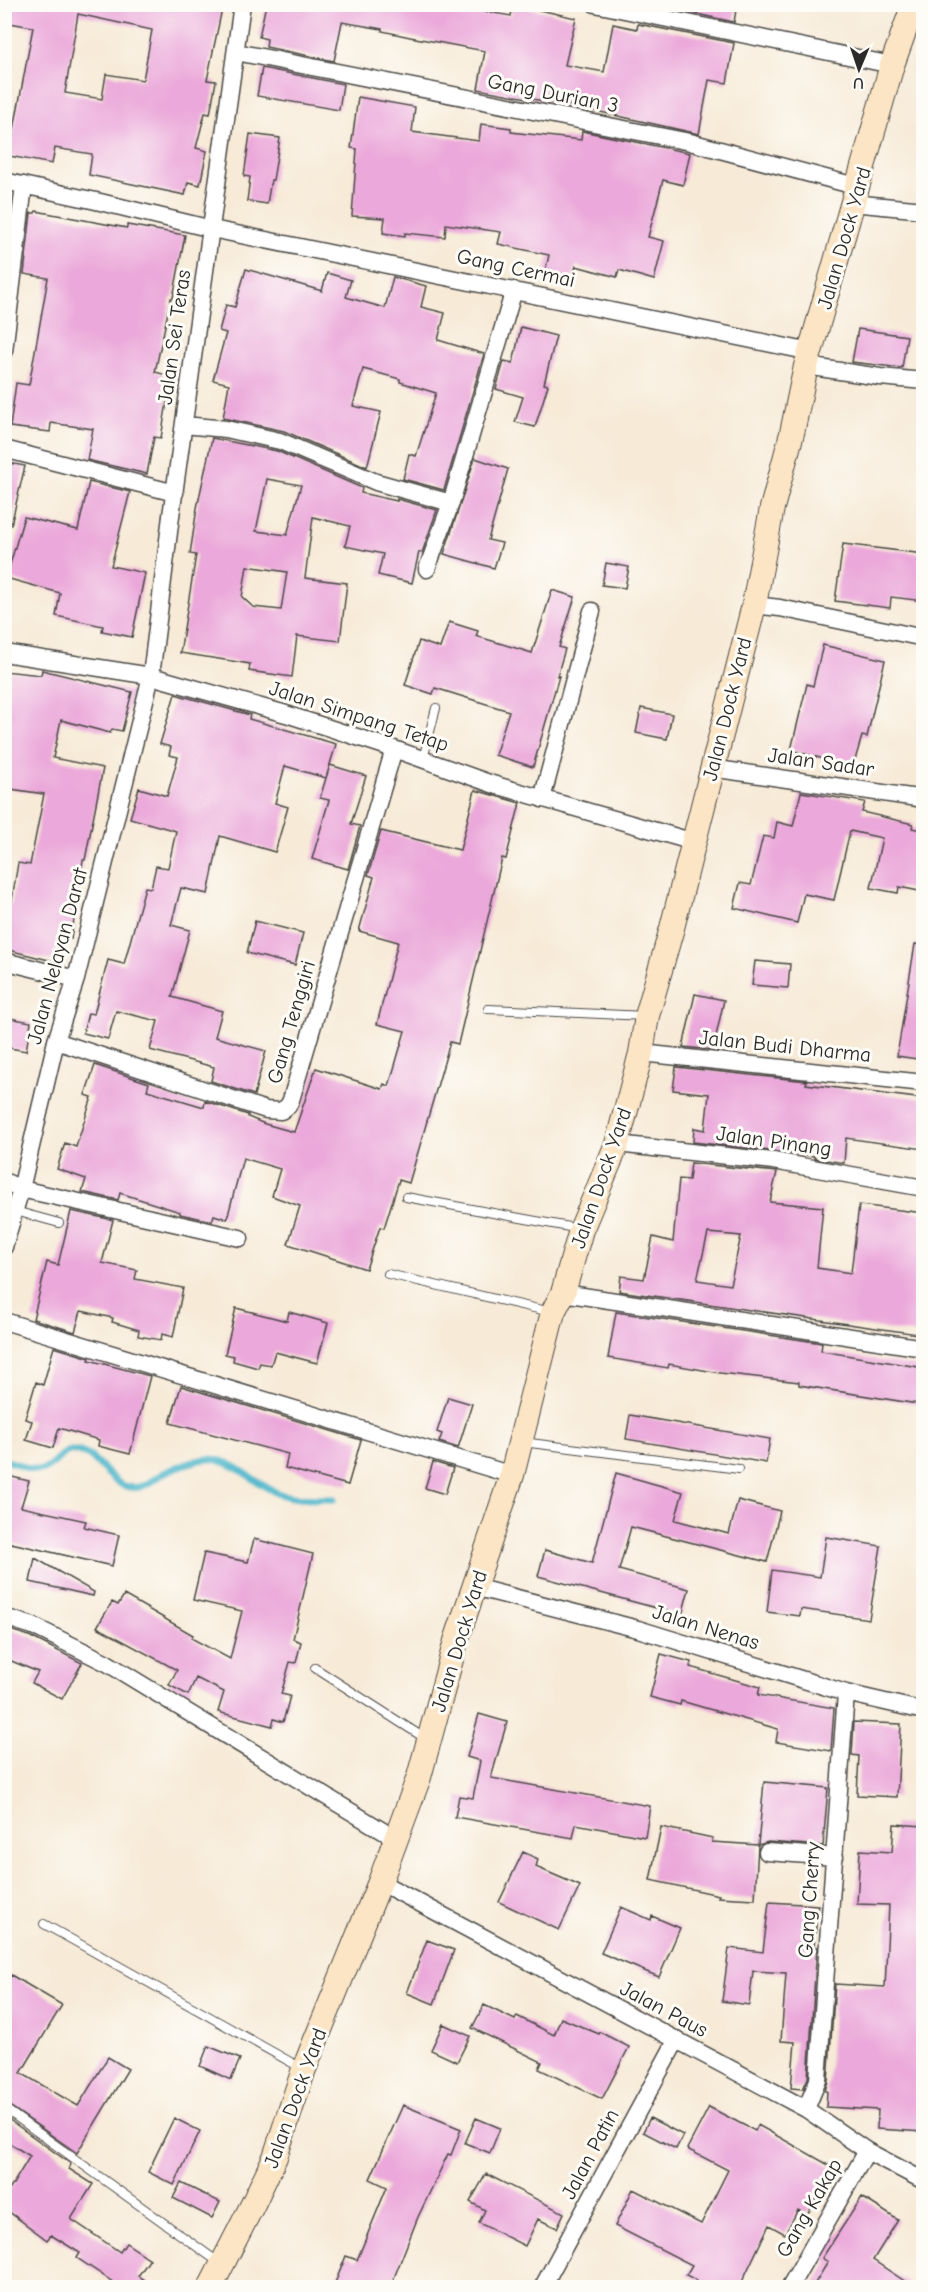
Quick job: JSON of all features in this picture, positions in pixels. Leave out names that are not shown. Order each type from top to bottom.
[{"type":"street","name":"Jalan Sei Teras","points":[[151,676],[242,4]]},
{"type":"street","points":[[595,4],[892,65]]},
{"type":"street","points":[[914,5],[924,7]]},
{"type":"street","name":"Jalan Dock Yard","points":[[210,2288],[274,2157],[304,2069],[380,1882],[419,1777],[456,1641],[512,1475],[558,1303],[581,1230],[617,1144],[641,1053],[646,1016],[694,842],[754,604],[772,508],[809,359],[892,65],[914,5]]},
{"type":"street","name":"Gang Durian 3","points":[[236,52],[690,141],[855,195],[924,210]]},
{"type":"street","name":"Gang Cermai","points":[[4,181],[212,229],[514,290],[809,359],[832,370],[924,381]]},
{"type":"street","points":[[4,351],[24,185]]},
{"type":"street","points":[[427,569],[451,503],[514,290]]},
{"type":"street","points":[[184,426],[226,429],[280,441],[376,482],[451,503]]},
{"type":"street","points":[[4,449],[175,493]]},
{"type":"street","points":[[754,604],[849,621],[924,638]]},
{"type":"street","points":[[542,799],[592,611]]},
{"type":"street","name":"Jalan Simpang Tetap","points":[[4,653],[151,676],[286,714],[492,784],[694,842]]},
{"type":"street","name":"Jalan Nelayan Darat","points":[[4,1247],[21,1189],[56,1041],[76,979],[151,676]]},
{"type":"street","name":"Gang Tenggiri","points":[[56,1041],[266,1110],[281,1111],[288,1106],[394,749]]},
{"type":"street","name":"Jalan Sadar","points":[[711,768],[924,800]]},
{"type":"street","points":[[4,961],[76,979]]},
{"type":"street","name":"Jalan Budi Dharma","points":[[641,1053],[924,1083]]},
{"type":"street","name":"Jalan Pinang","points":[[617,1144],[773,1161],[924,1188]]},
{"type":"street","points":[[4,1181],[21,1189],[240,1238]]},
{"type":"street","points":[[558,1303],[924,1348]]},
{"type":"street","points":[[4,1321],[512,1475]]},
{"type":"street","name":"Jalan Nenas","points":[[474,1587],[638,1629],[846,1693],[924,1711]]},
{"type":"street","points":[[4,1617],[33,1626],[107,1663],[396,1839]]},
{"type":"street","name":"Gang Cherry","points":[[806,2109],[818,2080],[846,1693]]},
{"type":"street","points":[[767,1852],[835,1857]]},
{"type":"street","name":"Jalan Paus","points":[[380,1882],[806,2109],[867,2151],[923,2177]]},
{"type":"street","name":"Jalan Patin","points":[[543,2288],[676,2041]]},
{"type":"street","name":"Gang Kakap","points":[[789,2288],[867,2151]]},
{"type":"lane","points":[[423,759],[436,708]]},
{"type":"lane","points":[[488,1009],[646,1016]]},
{"type":"lane","points":[[406,1197],[581,1230]]},
{"type":"lane","points":[[15,1210],[59,1223]]},
{"type":"lane","points":[[388,1274],[558,1303]]},
{"type":"lane","points":[[519,1442],[739,1469]]},
{"type":"lane","points":[[315,1668],[429,1741]]},
{"type":"lane","points":[[44,1924],[304,2069]]},
{"type":"lane","points":[[4,2108],[222,2264]]},
{"type":"building","points":[[4,4],[223,4],[207,80],[216,81],[210,114],[205,113],[196,148],[207,151],[200,185],[188,182],[185,195],[89,175],[92,154],[55,148],[52,164],[9,156],[33,27],[4,22]],"holes":[[[78,14],[152,30],[143,80],[106,74],[102,99],[65,93]]]},
{"type":"building","points":[[266,4],[442,4],[511,16],[513,5],[544,11],[576,18],[565,65],[604,72],[613,24],[637,29],[638,24],[734,43],[727,83],[709,80],[699,134],[587,109],[478,89],[485,51],[410,37],[382,31],[382,29],[342,22],[334,61],[266,47],[267,39],[259,37]]},
{"type":"building","points":[[650,4],[737,4],[734,22]]},
{"type":"building","points":[[262,68],[343,84],[339,110],[257,96]]},
{"type":"building","points":[[358,97],[415,107],[412,132],[479,141],[481,124],[511,128],[511,132],[581,140],[582,131],[690,153],[683,185],[663,180],[648,237],[664,241],[654,280],[619,270],[617,277],[576,266],[571,284],[544,277],[549,255],[498,244],[501,232],[446,224],[445,237],[405,233],[405,236],[383,233],[385,218],[352,216],[357,149],[351,148]]},
{"type":"building","points":[[250,134],[280,138],[267,204],[247,201],[250,177],[244,176]]},
{"type":"building","points":[[36,211],[127,228],[127,225],[185,235],[155,372],[175,377],[170,397],[168,396],[161,438],[154,437],[147,474],[87,460],[93,429],[51,423],[50,432],[10,427],[16,383],[29,385],[48,278],[24,274],[31,213]]},
{"type":"building","points":[[246,269],[322,291],[327,273],[351,280],[346,297],[385,308],[393,277],[426,286],[421,307],[445,313],[438,340],[484,354],[444,490],[403,479],[409,454],[416,456],[436,393],[400,382],[400,379],[363,369],[353,406],[381,412],[367,467],[284,431],[223,418],[229,384],[213,380],[226,333],[219,331],[226,305],[235,307]]},
{"type":"building","points":[[521,327],[556,336],[544,384],[548,385],[535,427],[515,422],[523,397],[496,389],[504,361],[513,363]]},
{"type":"building","points":[[858,329],[907,336],[902,368],[852,362]]},
{"type":"building","points":[[212,438],[277,451],[362,488],[361,493],[397,501],[397,499],[437,510],[422,553],[419,552],[412,583],[378,575],[383,554],[345,546],[350,526],[313,517],[305,578],[347,583],[340,641],[297,636],[292,677],[249,671],[250,664],[180,653],[196,555],[190,554]],"holes":[[[267,479],[301,485],[287,535],[256,531]],[[247,566],[287,572],[281,610],[253,607],[242,597]]]},
{"type":"building","points":[[475,458],[508,469],[488,540],[502,543],[494,568],[444,554]]},
{"type":"building","points":[[4,462],[25,466],[11,525],[4,524]]},
{"type":"building","points":[[89,482],[130,492],[111,566],[145,573],[132,637],[102,631],[103,626],[56,616],[60,593],[6,578],[24,517],[78,530]]},
{"type":"building","points":[[843,544],[924,554],[924,601],[891,597],[890,608],[835,601]]},
{"type":"building","points":[[606,563],[629,567],[625,588],[602,585]]},
{"type":"building","points":[[552,590],[575,597],[559,647],[565,649],[533,767],[495,755],[509,711],[435,688],[433,694],[405,685],[419,641],[440,648],[449,622],[478,631],[476,636],[532,653]]},
{"type":"building","points":[[823,645],[885,660],[867,737],[862,736],[853,767],[791,750],[807,684],[813,686]]},
{"type":"building","points":[[42,670],[132,692],[122,731],[112,729],[110,733],[61,720],[53,758],[103,768],[85,860],[83,860],[71,939],[59,936],[53,961],[4,949],[4,905],[11,906],[18,863],[30,865],[44,794],[4,788],[4,671],[41,675]]},
{"type":"building","points":[[175,694],[250,715],[249,719],[336,744],[326,778],[285,766],[275,803],[288,807],[275,852],[220,836],[208,894],[181,888],[171,925],[190,930],[172,997],[222,1011],[215,1037],[266,1051],[254,1095],[211,1081],[214,1067],[150,1050],[158,1021],[116,1011],[108,1039],[83,1033],[88,1013],[94,1014],[108,960],[124,964],[145,887],[151,888],[156,866],[168,868],[176,831],[130,818],[139,788],[167,796],[178,757],[169,755],[171,747],[160,744]]},
{"type":"building","points":[[641,708],[672,714],[667,739],[636,733]]},
{"type":"building","points":[[330,765],[366,776],[351,824],[360,826],[348,869],[312,859],[329,800],[320,798]]},
{"type":"building","points":[[475,790],[520,803],[506,859],[502,858],[458,1044],[450,1042],[409,1183],[399,1180],[384,1228],[380,1227],[366,1269],[288,1244],[300,1206],[272,1196],[280,1169],[243,1158],[227,1219],[214,1215],[212,1221],[180,1214],[180,1212],[120,1193],[118,1200],[82,1192],[86,1179],[57,1169],[65,1143],[76,1147],[92,1097],[85,1095],[95,1065],[149,1083],[147,1090],[204,1107],[205,1101],[248,1115],[265,1124],[294,1132],[316,1068],[382,1089],[384,1084],[389,1086],[405,1031],[377,1024],[398,942],[359,931],[374,877],[368,875],[381,831],[460,850]]},
{"type":"building","points":[[801,792],[865,802],[862,812],[913,824],[912,828],[924,831],[924,892],[899,887],[898,893],[871,888],[882,838],[850,831],[834,900],[804,894],[797,923],[734,908],[740,883],[751,885],[763,836],[774,838],[777,822],[793,826]]},
{"type":"building","points":[[255,921],[303,933],[295,965],[247,953]]},
{"type":"building","points":[[915,944],[924,945],[924,1060],[897,1056]]},
{"type":"building","points":[[755,961],[790,964],[788,988],[752,985]]},
{"type":"building","points":[[695,994],[724,1000],[713,1050],[683,1047]]},
{"type":"building","points":[[4,1017],[31,1022],[26,1051],[4,1047]]},
{"type":"building","points":[[676,1067],[807,1081],[806,1084],[924,1099],[924,1149],[846,1138],[844,1163],[814,1158],[814,1156],[693,1142],[694,1128],[705,1130],[709,1094],[673,1090]]},
{"type":"building","points":[[691,1163],[777,1172],[770,1202],[823,1207],[817,1268],[851,1273],[859,1205],[924,1213],[924,1335],[619,1291],[621,1276],[644,1279],[653,1237],[673,1242],[679,1179],[689,1180]],"holes":[[[708,1233],[741,1236],[730,1285],[697,1280]]]},
{"type":"building","points":[[71,1211],[113,1220],[102,1263],[137,1270],[135,1279],[183,1288],[173,1337],[162,1334],[161,1340],[138,1336],[139,1330],[112,1322],[113,1318],[81,1311],[75,1332],[33,1319],[47,1262],[58,1265]]},
{"type":"building","points":[[236,1308],[287,1321],[289,1312],[328,1323],[317,1363],[275,1352],[271,1365],[260,1363],[258,1368],[233,1361],[234,1356],[225,1354]]},
{"type":"building","points":[[616,1312],[822,1343],[821,1351],[924,1368],[924,1405],[799,1385],[799,1382],[720,1373],[669,1364],[668,1368],[608,1358]]},
{"type":"building","points":[[54,1347],[90,1358],[89,1360],[150,1376],[130,1454],[98,1446],[99,1440],[59,1428],[53,1448],[26,1440],[32,1421],[25,1419],[36,1382],[43,1385]]},
{"type":"building","points":[[181,1386],[361,1440],[348,1485],[285,1468],[288,1454],[170,1423]]},
{"type":"building","points":[[448,1397],[472,1404],[458,1448],[439,1442],[442,1434],[437,1432]]},
{"type":"building","points":[[630,1415],[770,1439],[766,1463],[626,1439]]},
{"type":"building","points":[[433,1462],[453,1468],[445,1494],[425,1488]]},
{"type":"building","points":[[616,1473],[683,1492],[675,1520],[729,1534],[738,1500],[780,1511],[767,1562],[631,1527],[619,1570],[689,1589],[682,1615],[538,1576],[545,1550],[592,1563]]},
{"type":"building","points":[[4,1475],[29,1481],[21,1507],[86,1521],[84,1527],[119,1535],[112,1566],[11,1543],[10,1549],[4,1548]]},
{"type":"building","points":[[826,1537],[881,1546],[869,1619],[801,1609],[800,1616],[767,1612],[772,1570],[820,1577]]},
{"type":"building","points":[[254,1539],[313,1554],[293,1639],[301,1642],[296,1663],[290,1662],[281,1694],[290,1696],[283,1722],[274,1719],[272,1726],[218,1712],[224,1692],[196,1678],[188,1695],[169,1685],[177,1670],[97,1627],[112,1602],[118,1605],[124,1595],[193,1635],[191,1638],[230,1659],[242,1611],[193,1600],[204,1553],[248,1562]]},
{"type":"building","points":[[35,1558],[94,1592],[93,1596],[30,1582]]},
{"type":"building","points":[[4,1628],[29,1636],[82,1663],[62,1699],[32,1683],[38,1672],[4,1658]]},
{"type":"building","points":[[661,1654],[691,1662],[690,1667],[760,1687],[758,1695],[834,1708],[831,1751],[776,1742],[778,1729],[681,1701],[680,1705],[650,1697]]},
{"type":"building","points":[[479,1714],[507,1722],[491,1778],[650,1806],[645,1837],[576,1824],[573,1838],[455,1817],[459,1796],[473,1798],[480,1761],[467,1757]]},
{"type":"building","points":[[854,1722],[901,1724],[897,1797],[857,1795],[859,1756],[852,1755]]},
{"type":"building","points":[[764,1782],[828,1788],[823,1846],[768,1842],[758,1845]]},
{"type":"building","points":[[894,1824],[924,1826],[924,2132],[877,2129],[878,2110],[826,2107],[827,2091],[825,2091],[828,2081],[835,1984],[885,1987],[889,1905],[857,1904],[860,1850],[892,1852]]},
{"type":"building","points":[[661,1827],[713,1838],[712,1842],[758,1845],[755,1899],[718,1897],[719,1895],[650,1880]]},
{"type":"building","points":[[523,1852],[538,1859],[536,1867],[580,1886],[559,1930],[499,1902]]},
{"type":"building","points":[[769,1902],[818,1905],[808,2078],[803,2089],[791,2088],[795,2042],[781,2041],[786,1973],[753,1971],[749,2005],[722,2001],[729,1948],[763,1952]]},
{"type":"building","points":[[621,1907],[651,1920],[652,1916],[680,1928],[659,1977],[601,1953]]},
{"type":"building","points":[[427,1940],[454,1950],[434,2004],[407,1993]]},
{"type":"building","points":[[11,1975],[62,2005],[21,2073],[78,2106],[108,2057],[128,2069],[77,2153],[4,2102],[4,1986]]},
{"type":"building","points":[[484,2005],[515,2020],[517,2016],[554,2035],[561,2018],[599,2034],[600,2032],[629,2047],[602,2099],[539,2069],[542,2062],[472,2028]]},
{"type":"building","points":[[443,2024],[470,2036],[457,2062],[431,2050]]},
{"type":"building","points":[[208,2046],[240,2059],[231,2080],[200,2066]]},
{"type":"building","points":[[403,2105],[461,2129],[451,2155],[448,2154],[418,2217],[390,2288],[333,2288],[346,2256],[357,2260],[387,2187],[370,2179]]},
{"type":"building","points":[[709,2107],[755,2131],[758,2125],[834,2168],[807,2215],[798,2210],[785,2234],[769,2225],[739,2288],[692,2288],[696,2280],[686,2275],[692,2265],[615,2226],[633,2189],[701,2224],[728,2170],[687,2149]]},
{"type":"building","points":[[4,2116],[71,2164],[69,2169],[93,2184],[71,2219],[120,2252],[126,2243],[150,2259],[138,2276],[156,2288],[122,2288],[77,2258],[80,2253],[51,2235],[47,2240],[4,2208],[4,2185],[10,2189],[30,2156],[4,2140]]},
{"type":"building","points":[[174,2118],[200,2131],[174,2185],[148,2172]]},
{"type":"building","points":[[476,2118],[500,2128],[490,2153],[465,2143]]},
{"type":"building","points":[[650,2118],[683,2135],[676,2149],[643,2132]]},
{"type":"building","points":[[486,2174],[564,2213],[557,2228],[538,2219],[525,2246],[479,2223],[485,2210],[470,2202]]},
{"type":"building","points":[[181,2183],[220,2202],[212,2218],[173,2198]]},
{"type":"building","points":[[862,2197],[898,2220],[873,2260],[915,2288],[812,2288],[828,2262],[822,2258]]},
{"type":"waterway","points":[[4,1461],[39,1470],[50,1466],[66,1453],[76,1451],[97,1462],[122,1485],[139,1487],[184,1464],[211,1459],[229,1464],[271,1490],[286,1496],[334,1499]]}]
